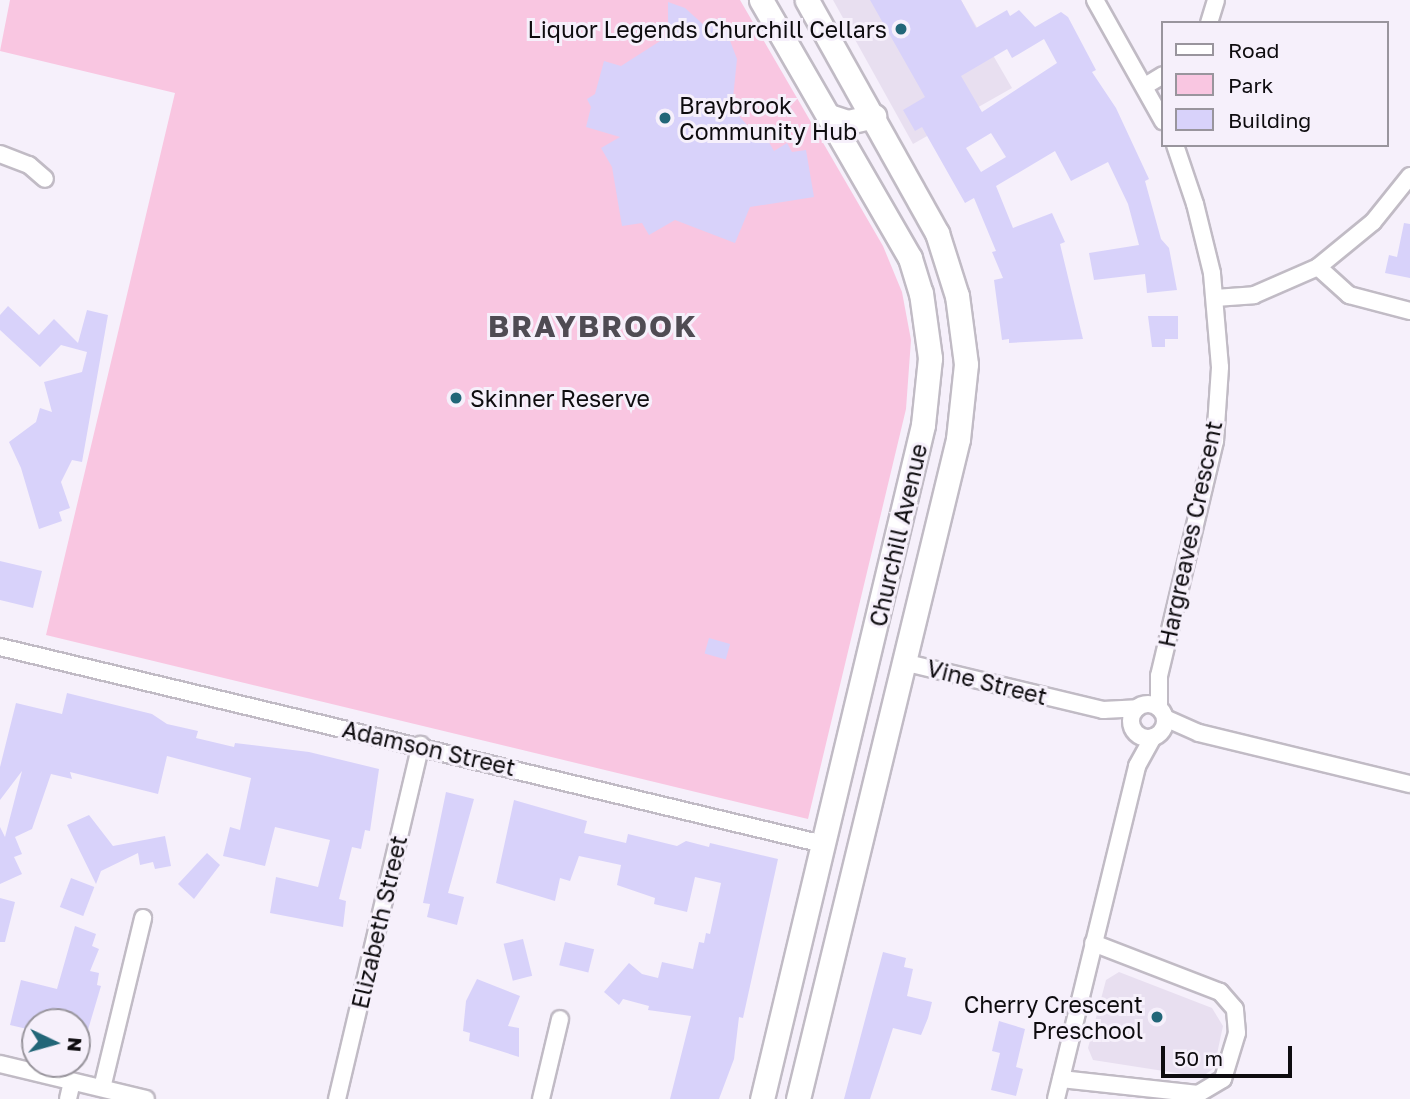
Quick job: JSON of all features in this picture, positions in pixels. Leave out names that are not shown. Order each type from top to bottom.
[{"type":"main road","name":"Churchill Avenue","points":[[761,0],[910,258],[921,293],[930,359],[923,425],[762,1099]]},
{"type":"main road","name":"Churchill Avenue","points":[[797,1099],[958,439],[966,364],[950,265],[937,233],[807,0]]},
{"type":"main road","points":[[829,116],[848,122],[874,116]]},
{"type":"main road","name":"Vine Street","points":[[870,653],[903,662]]},
{"type":"main road","name":"Adamson Street","points":[[823,844],[857,852]]},
{"type":"street","points":[[1095,0],[1162,119]]},
{"type":"street","points":[[1210,21],[1216,0]]},
{"type":"street","points":[[1145,86],[1162,76]]},
{"type":"street","name":"Hargreaves Crescent","points":[[1056,1099],[1137,766],[1153,718],[1159,676],[1215,441],[1220,367],[1215,298],[1195,204],[1176,147]]},
{"type":"street","points":[[0,154],[29,165],[45,179]]},
{"type":"street","points":[[1215,298],[1254,295],[1318,267],[1373,222],[1410,176]]},
{"type":"street","points":[[1318,267],[1349,295],[1410,312]]},
{"type":"street","name":"Adamson Street","points":[[0,647],[421,745],[823,844]]},
{"type":"street","name":"Vine Street","points":[[903,662],[1103,710],[1153,718],[1199,733],[1410,784]]},
{"type":"street","name":"Vine Street","points":[[1103,710],[1134,729],[1153,718]]},
{"type":"street","name":"Hargreaves Crescent","points":[[1137,766],[1134,729],[1153,718]]},
{"type":"street","name":"Elizabeth Street","points":[[337,1099],[421,745]]},
{"type":"street","points":[[102,1088],[143,918]]},
{"type":"street","points":[[1061,1079],[1198,1094],[1223,1079],[1237,1033],[1235,1009],[1220,992],[1093,943]]},
{"type":"street","points":[[541,1099],[560,1019]]},
{"type":"street","points":[[0,1063],[146,1099]]},
{"type":"street","points":[[68,1099],[72,1081]]},
{"type":"shaded area","points":[[833,0],[961,0],[1012,88],[913,144]]},
{"type":"shaded area","name":"Cherry Crescent Preschool","points":[[1119,972],[1212,1008],[1223,1026],[1214,1068],[1202,1077],[1093,1060],[1088,1048],[1106,980]]},
{"type":"green space","points":[[10,0],[740,0],[883,246],[902,292],[911,340],[906,409],[808,819],[46,635],[175,93],[0,51]]},
{"type":"building","points":[[870,0],[961,0],[976,28],[1007,10],[1010,16],[1019,10],[1035,27],[1061,12],[1068,17],[1096,70],[1092,72],[1116,108],[1149,179],[1145,181],[1161,239],[1169,248],[1177,290],[1147,293],[1145,274],[1094,280],[1089,253],[1139,245],[1128,204],[1108,162],[1071,181],[1055,151],[996,186],[1013,228],[1052,213],[1065,242],[1060,244],[1083,339],[1009,343],[1009,339],[1002,340],[994,280],[1003,278],[992,252],[996,251],[974,198],[965,203],[922,127],[915,131],[903,110],[925,97]],"holes":[[[1044,39],[1057,63],[982,112],[961,76],[1007,49],[1012,58]],[[991,133],[1006,157],[981,172],[966,148]]]},
{"type":"building","name":"Braybrook Community Hub","points":[[668,2],[685,8],[705,26],[721,17],[737,59],[732,108],[755,134],[762,130],[774,151],[787,143],[792,152],[806,150],[814,197],[750,207],[735,243],[675,220],[649,235],[642,223],[622,226],[612,167],[601,148],[620,137],[586,127],[591,107],[587,99],[595,94],[604,61],[621,66],[668,36]]},
{"type":"building","points":[[1404,223],[1410,224],[1410,278],[1385,273],[1389,255],[1397,257]]},
{"type":"building","points":[[8,306],[39,335],[54,319],[78,343],[87,310],[108,315],[82,462],[72,460],[61,482],[70,508],[59,512],[62,521],[39,529],[21,468],[9,442],[36,422],[40,408],[52,412],[44,382],[82,372],[87,352],[61,345],[40,367],[0,330],[0,315]]},
{"type":"building","points":[[1148,316],[1178,316],[1178,339],[1165,339],[1165,347],[1152,347]]},
{"type":"building","points":[[0,561],[42,571],[33,608],[0,600]]},
{"type":"building","points":[[709,638],[730,644],[726,659],[705,653]]},
{"type":"building","points":[[67,693],[152,714],[167,724],[198,731],[196,738],[234,747],[235,743],[309,752],[379,769],[370,831],[365,830],[361,849],[352,847],[339,899],[346,901],[343,927],[270,913],[276,877],[318,887],[330,840],[275,827],[265,866],[223,856],[230,827],[240,830],[251,778],[167,756],[158,794],[70,772],[72,779],[51,774],[32,829],[15,837],[22,854],[14,857],[22,874],[0,884],[0,827],[5,837],[22,771],[0,800],[0,767],[16,703],[62,714]]},
{"type":"building","points":[[446,792],[474,799],[448,893],[464,897],[457,925],[427,917],[430,904],[423,903]]},
{"type":"building","points":[[514,800],[587,821],[584,833],[626,843],[628,834],[677,846],[686,841],[709,847],[710,843],[778,859],[743,1018],[739,1017],[734,1059],[719,1099],[670,1099],[691,1016],[648,1010],[649,1006],[623,999],[619,1005],[604,992],[629,963],[642,974],[658,978],[662,962],[693,969],[699,942],[704,943],[706,933],[710,934],[721,883],[695,877],[687,912],[654,904],[655,898],[617,885],[621,865],[579,856],[570,881],[560,878],[555,901],[496,883]]},
{"type":"building","points":[[89,815],[113,846],[165,836],[171,866],[155,869],[153,862],[140,865],[138,853],[101,871],[96,884],[67,825]]},
{"type":"building","points":[[207,853],[220,865],[194,899],[178,884]]},
{"type":"building","points":[[71,878],[94,887],[83,916],[60,907]]},
{"type":"building","points":[[0,898],[15,902],[5,942],[0,942]]},
{"type":"building","points":[[75,926],[96,934],[92,946],[99,949],[90,971],[99,973],[97,985],[101,986],[91,1020],[91,1008],[21,1008],[21,1028],[10,1025],[21,980],[57,989]]},
{"type":"building","points":[[523,939],[532,976],[513,981],[504,944]]},
{"type":"building","points":[[565,942],[594,949],[588,973],[559,965]]},
{"type":"building","points":[[883,952],[906,958],[904,967],[913,969],[907,996],[932,1002],[928,1018],[921,1035],[893,1028],[870,1099],[844,1099]]},
{"type":"building","points":[[477,979],[520,996],[508,1026],[519,1028],[519,1057],[469,1041],[470,1033],[463,1031],[466,1001]]},
{"type":"building","points":[[999,1021],[1025,1029],[1016,1067],[1023,1069],[1016,1096],[991,1090],[1000,1053],[992,1051]]},
{"type":"place","name":"Liquor Legends Churchill Cellars","points":[[901,29]]},
{"type":"place","name":"Braybrook Community Hub","points":[[665,118]]},
{"type":"place","name":"Skinner Reserve","points":[[456,398]]},
{"type":"place","name":"Cherry Crescent Preschool","points":[[1157,1017]]},
{"type":"district","name":"BRAYBROOK","points":[[593,326]]}]
